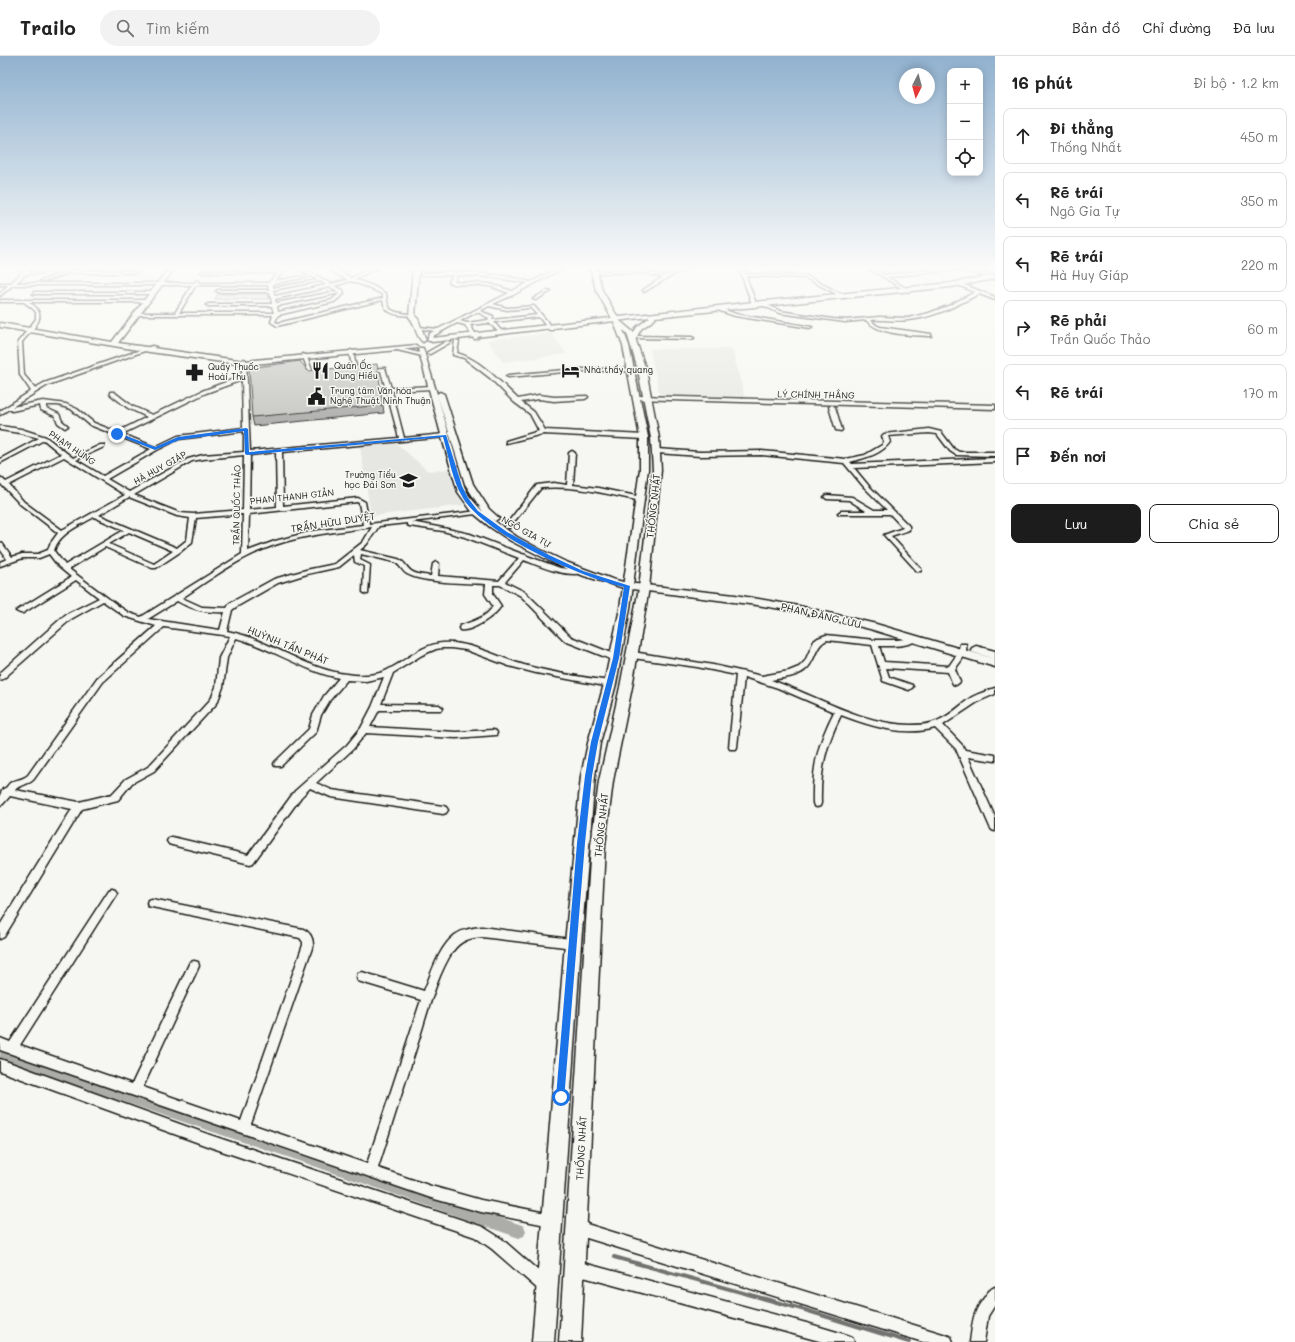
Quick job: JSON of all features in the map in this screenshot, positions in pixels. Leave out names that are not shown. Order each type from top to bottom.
[{"type":"main road","points":[[29,328],[244,361],[425,346]]},
{"type":"main road","points":[[115,342],[126,328]]},
{"type":"main road","name":"NGÔ GIA TỰ","points":[[419,328],[442,413],[454,435],[460,486],[476,512],[512,537],[581,572],[609,582],[628,583]]},
{"type":"main road","points":[[351,352],[425,346],[501,333],[551,328]]},
{"type":"main road","points":[[448,341],[551,328]]},
{"type":"main road","name":"THỐNG NHẤT","points":[[543,1342],[551,1220],[581,843],[592,754],[616,658],[628,583],[646,491],[652,442],[642,401],[631,339],[622,328]]},
{"type":"main road","points":[[631,339],[639,328]]},
{"type":"main road","name":"NGÔ GIA TỰ","points":[[442,413],[444,436],[459,468],[486,511],[519,536],[568,559],[628,583]]},
{"type":"main road","points":[[444,436],[454,435]]},
{"type":"main road","name":"THỐNG NHẤT","points":[[570,1342],[598,845],[606,781],[626,687],[644,585],[646,491],[644,469],[652,442]]},
{"type":"main road","points":[[476,512],[486,511]]},
{"type":"main road","points":[[628,583],[644,585]]},
{"type":"main road","name":"PHAN ĐĂNG LƯU","points":[[644,585],[797,608],[828,615],[913,640],[995,655]]},
{"type":"main road","name":"PHAN ĐĂNG LƯU","points":[[644,585],[759,595],[830,608],[962,650],[995,663]]},
{"type":"main road","points":[[610,684],[626,687]]},
{"type":"main road","points":[[581,843],[598,845]]},
{"type":"street","points":[[29,328],[20,342],[22,375],[34,391]]},
{"type":"street","points":[[419,328],[437,331]]},
{"type":"street","points":[[425,346],[430,336],[443,328]]},
{"type":"street","points":[[470,328],[476,337]]},
{"type":"street","points":[[496,328],[501,333]]},
{"type":"street","points":[[880,328],[911,334],[929,335]]},
{"type":"street","points":[[437,331],[435,335],[448,341]]},
{"type":"street","points":[[631,339],[692,338]]},
{"type":"street","points":[[399,349],[425,346],[448,341]]},
{"type":"street","points":[[457,341],[455,354],[468,358],[492,377],[519,403],[532,413],[543,432]]},
{"type":"street","points":[[2,412],[34,391],[54,382],[152,348]]},
{"type":"street","points":[[351,352],[355,372]]},
{"type":"street","points":[[304,356],[312,376],[319,376]]},
{"type":"street","name":"TRẦN QUỐC THẢO","points":[[244,361],[247,454],[245,555]]},
{"type":"street","points":[[348,372],[383,369],[402,440]]},
{"type":"street","points":[[508,376],[576,370],[636,370]]},
{"type":"street","points":[[117,434],[204,392],[245,377]]},
{"type":"street","points":[[389,390],[434,387]]},
{"type":"street","points":[[112,393],[130,407],[151,417]]},
{"type":"street","points":[[519,403],[539,397],[554,399],[585,397]]},
{"type":"street","name":"LÝ CHÍNH THẮNG","points":[[642,401],[995,407]]},
{"type":"street","name":"LÝ CHÍNH THẮNG","points":[[761,403],[832,407],[995,411]]},
{"type":"street","points":[[2,412],[30,404],[58,404],[72,408],[86,422],[155,449]]},
{"type":"street","points":[[43,404],[44,409],[57,415],[60,422],[65,426]]},
{"type":"street","points":[[832,407],[839,430]]},
{"type":"street","name":"PHẠM HÙNG","points":[[0,428],[21,431],[44,438],[72,460],[129,495],[179,515],[193,516]]},
{"type":"street","points":[[102,479],[155,449],[178,438],[246,429]]},
{"type":"street","points":[[848,464],[867,456],[884,446],[887,442],[886,435],[929,431],[939,433],[952,450],[958,454],[995,454]]},
{"type":"street","points":[[508,442],[543,432],[652,442],[700,454],[762,453],[848,464],[994,462]]},
{"type":"street","name":"HÀ HUY GIÁP","points":[[62,533],[190,460],[279,450],[444,436]]},
{"type":"street","points":[[0,461],[44,438]]},
{"type":"street","points":[[72,460],[102,446]]},
{"type":"street","points":[[279,450],[280,507]]},
{"type":"street","points":[[570,487],[572,453]]},
{"type":"street","points":[[6,484],[65,454]]},
{"type":"street","points":[[848,464],[866,486],[906,526],[906,529],[890,533],[888,537],[919,570]]},
{"type":"street","points":[[0,479],[22,503],[62,533],[53,544],[51,551],[39,556],[22,556],[0,564]]},
{"type":"street","points":[[506,527],[539,486],[598,490],[646,491]]},
{"type":"street","points":[[827,497],[850,498],[874,513]]},
{"type":"street","name":"PHAN THANH GIẢN","points":[[193,516],[358,500],[362,502],[366,526]]},
{"type":"street","name":"TRẦN HỮU DUYỆT","points":[[142,620],[245,555],[268,545],[294,537],[476,512]]},
{"type":"street","points":[[841,513],[891,512]]},
{"type":"street","points":[[94,515],[178,551]]},
{"type":"street","points":[[104,544],[154,567],[190,541],[193,516]]},
{"type":"street","points":[[398,523],[451,531],[495,545],[564,571],[581,572]]},
{"type":"street","points":[[223,633],[229,610],[233,605],[276,581],[306,572],[337,566],[356,552],[369,538],[377,525]]},
{"type":"street","points":[[65,568],[128,530]]},
{"type":"street","points":[[0,544],[11,560]]},
{"type":"street","name":"HUỲNH TẤN PHÁT","points":[[51,551],[54,558],[65,568],[127,614],[142,620],[162,625],[223,633],[248,639],[302,663],[345,677],[374,677],[390,672],[428,648],[441,644],[474,650],[530,669],[557,676],[610,684]]},
{"type":"street","points":[[356,552],[400,562],[408,572],[412,574],[434,578],[500,583],[523,594],[568,639],[616,658]]},
{"type":"street","points":[[356,552],[356,561],[367,565],[366,592]]},
{"type":"street","points":[[500,583],[524,556]]},
{"type":"street","points":[[434,578],[436,564]]},
{"type":"street","points":[[20,611],[76,577]]},
{"type":"street","points":[[462,628],[490,615],[495,610],[497,606],[489,594],[490,582]]},
{"type":"street","points":[[0,677],[68,617],[104,598]]},
{"type":"street","points":[[177,598],[188,605],[203,610],[229,610]]},
{"type":"street","points":[[0,801],[6,792],[14,785],[28,780],[31,777],[100,680],[162,625]]},
{"type":"street","points":[[6,792],[79,806],[115,797],[129,781],[151,769],[214,701],[221,685],[223,658],[234,635]]},
{"type":"street","points":[[762,679],[797,672],[808,662],[815,645],[820,639],[826,637],[875,643],[897,643],[913,640]]},
{"type":"street","points":[[875,643],[876,651],[880,663],[883,665],[886,679],[909,687]]},
{"type":"street","points":[[951,669],[962,650]]},
{"type":"street","points":[[632,655],[719,668],[762,679],[839,711],[885,725],[923,728],[937,726],[973,699],[995,691]]},
{"type":"street","points":[[883,665],[951,669]]},
{"type":"street","points":[[951,669],[956,682]]},
{"type":"street","points":[[172,841],[250,860],[298,794],[350,747],[364,730],[376,707],[390,672]]},
{"type":"street","points":[[733,747],[740,674]]},
{"type":"street","points":[[278,764],[313,730],[323,704],[345,677]]},
{"type":"street","points":[[376,707],[439,708]]},
{"type":"street","points":[[817,803],[816,780],[819,756],[830,727],[839,711]]},
{"type":"street","points":[[937,726],[953,740],[962,753],[995,827]]},
{"type":"street","points":[[364,730],[456,735],[493,733]]},
{"type":"street","points":[[962,753],[995,758]]},
{"type":"street","points":[[308,784],[331,793],[443,810]]},
{"type":"street","points":[[0,934],[79,806]]},
{"type":"street","points":[[12,1048],[112,893]]},
{"type":"street","points":[[152,903],[303,934],[308,940],[308,945],[244,1128]]},
{"type":"street","points":[[371,1171],[427,996],[450,947],[460,937],[470,933],[482,932],[573,943]]},
{"type":"street","points":[[135,1091],[194,966]]},
{"type":"street","points":[[362,977],[427,996]]},
{"type":"street","points":[[0,1044],[431,1192],[481,1206],[551,1220]]},
{"type":"street","points":[[0,1065],[210,1141],[478,1232],[497,1244],[547,1288]]},
{"type":"street","points":[[577,1228],[946,1342]]},
{"type":"street","points":[[574,1267],[810,1330],[847,1342]]},
{"type":"street","points":[[977,1342],[981,1312],[995,1294]]},
{"type":"shaded area","points":[[551,333],[567,354],[503,362],[487,340]]},
{"type":"shaded area","points":[[650,349],[732,349],[745,398],[660,396]]},
{"type":"shaded area","name":"Trường Tiểu học Đài Sơn","points":[[396,443],[428,471],[449,469],[455,488],[464,505],[371,516],[360,446]]},
{"type":"building","name":"Trung tâm Văn hóa Nghệ Thuật Ninh Thuận","points":[[300,361],[308,371],[377,364],[383,405],[252,417],[249,368]]},
{"type":"waterway","points":[[0,1054],[308,1157],[519,1231]]},
{"type":"waterway","points":[[614,1257],[805,1310],[909,1342]]},
{"type":"place","name":"Nhà thầy quang","points":[[571,370]]},
{"type":"place","name":"Quán Ốc Dung Hiếu","points":[[321,371]]},
{"type":"place","name":"Quầy Thuốc Hoài Thu","points":[[195,372]]},
{"type":"place","name":"Trung tâm Văn hóa Nghệ Thuật Ninh Thuận","points":[[317,396]]},
{"type":"place","name":"Trường Tiểu học Đài Sơn","points":[[409,480]]},
{"type":"route","points":[[117,434],[155,449],[178,438],[246,429],[247,454],[444,436],[460,486],[476,512],[498,529],[547,556],[581,572],[609,582],[627,586],[625,608],[616,658],[594,742],[588,776],[581,843],[561,1097]]}]
